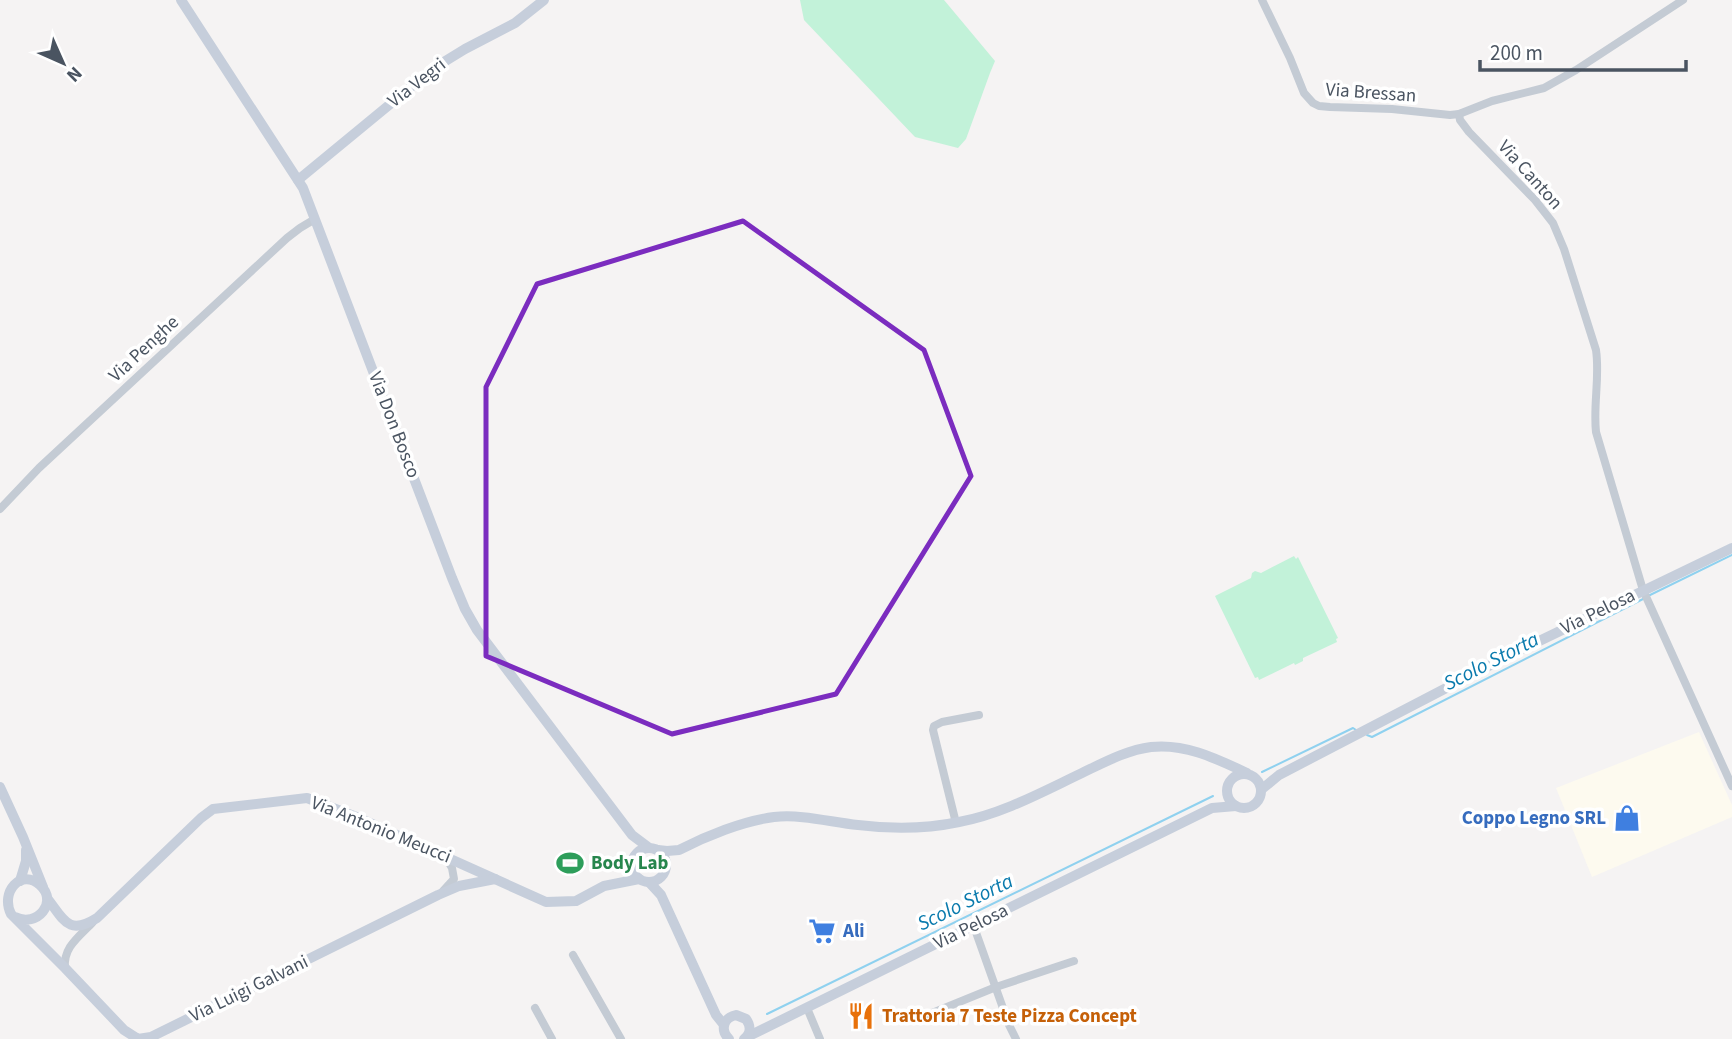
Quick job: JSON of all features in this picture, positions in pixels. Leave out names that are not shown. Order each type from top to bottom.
[{"type":"main road","name":"Via Don Bosco","points":[[181,0],[303,188],[465,608],[477,630],[632,835],[662,854],[664,870],[661,895]]},
{"type":"main road","name":"Via Vegri","points":[[298,180],[434,68],[515,23],[544,0]]},
{"type":"main road","name":"Via Pelosa","points":[[1212,808],[1236,775],[1255,780],[1279,775],[1504,658],[1645,595],[1732,548]]},
{"type":"main road","points":[[633,860],[643,848],[678,850],[744,823],[775,817],[805,817],[897,828],[956,823],[1033,797],[1119,756],[1149,747],[1174,746],[1200,752],[1255,780]]},
{"type":"main road","points":[[1213,758],[1225,773],[1228,797],[1236,806]]},
{"type":"main road","name":"Via Pelosa","points":[[745,1038],[1212,808],[1252,807],[1260,799],[1255,780]]},
{"type":"main road","points":[[0,787],[23,837],[46,895],[44,911],[34,919],[21,920],[8,911],[6,899],[26,861],[23,837]]},
{"type":"main road","name":"Via Antonio Meucci","points":[[97,918],[213,809],[307,798],[359,818],[545,902],[576,901],[612,884],[644,880]]},
{"type":"main road","name":"Via Don Bosco","points":[[632,835],[633,871],[661,895],[716,1016],[724,1026]]},
{"type":"main road","points":[[644,880],[659,879],[678,850]]},
{"type":"main road","name":"Via Antonio Meucci","points":[[612,884],[633,860]]},
{"type":"main road","name":"Via Luigi Galvani","points":[[8,911],[124,1030],[138,1038],[152,1037],[438,895],[459,886],[495,879]]},
{"type":"main road","points":[[16,883],[32,881],[41,887],[70,926],[82,926],[97,918]]},
{"type":"main road","points":[[712,1007],[767,1028]]},
{"type":"main road","points":[[728,1038],[724,1026],[732,1016]]},
{"type":"main road","points":[[745,1038],[750,1030],[748,1022]]},
{"type":"street","name":"Via Bressan","points":[[1262,0],[1304,93],[1313,103],[1330,107],[1459,114]]},
{"type":"street","points":[[1459,114],[1492,101],[1544,88],[1683,0]]},
{"type":"street","name":"Via Canton","points":[[1459,114],[1469,132],[1535,200],[1557,232],[1596,350],[1596,432],[1645,595],[1732,786]]},
{"type":"street","name":"Via Penghe","points":[[0,509],[39,468],[286,238],[315,219]]},
{"type":"street","points":[[956,823],[933,730],[934,726],[942,722],[979,715]]},
{"type":"street","points":[[438,895],[454,879],[452,868],[445,856]]},
{"type":"street","points":[[0,895],[16,883]]},
{"type":"street","name":"Via Antonio Meucci","points":[[65,968],[64,958],[68,948],[97,918]]},
{"type":"street","points":[[973,924],[1013,1038]]},
{"type":"street","points":[[573,955],[621,1039]]},
{"type":"street","points":[[915,1020],[996,987],[1074,961]]},
{"type":"street","points":[[807,1007],[820,1039]]},
{"type":"street","points":[[535,1008],[552,1039]]},
{"type":"highlighted area","points":[[743,221],[924,350],[971,476],[836,694],[672,734],[486,656],[486,387],[537,284]]},
{"type":"shaded area","points":[[1699,732],[1732,805],[1732,817],[1592,877],[1556,788]]},
{"type":"green space","points":[[800,0],[944,0],[995,61],[966,139],[958,148],[915,137],[804,20]]},
{"type":"green space","points":[[1294,556],[1296,559],[1298,557],[1338,638],[1337,642],[1303,658],[1303,661],[1295,665],[1294,663],[1259,680],[1258,677],[1255,678],[1215,596],[1251,578],[1255,571],[1261,573]]},
{"type":"waterway","name":"Scolo Storta","points":[[1648,596],[1732,555]]},
{"type":"waterway","name":"Scolo Storta","points":[[1367,735],[1372,737],[1643,599]]},
{"type":"waterway","name":"Scolo Storta","points":[[1262,772],[1353,728],[1356,730]]},
{"type":"waterway","name":"Scolo Storta","points":[[767,1014],[1213,796]]},
{"type":"place","name":"Coppo Legno SRL","points":[[1627,818]]},
{"type":"place","name":"Body Lab","points":[[570,863]]},
{"type":"place","name":"Ali","points":[[822,931]]},
{"type":"place","name":"Trattoria 7 Teste Pizza Concept","points":[[861,1016]]}]
